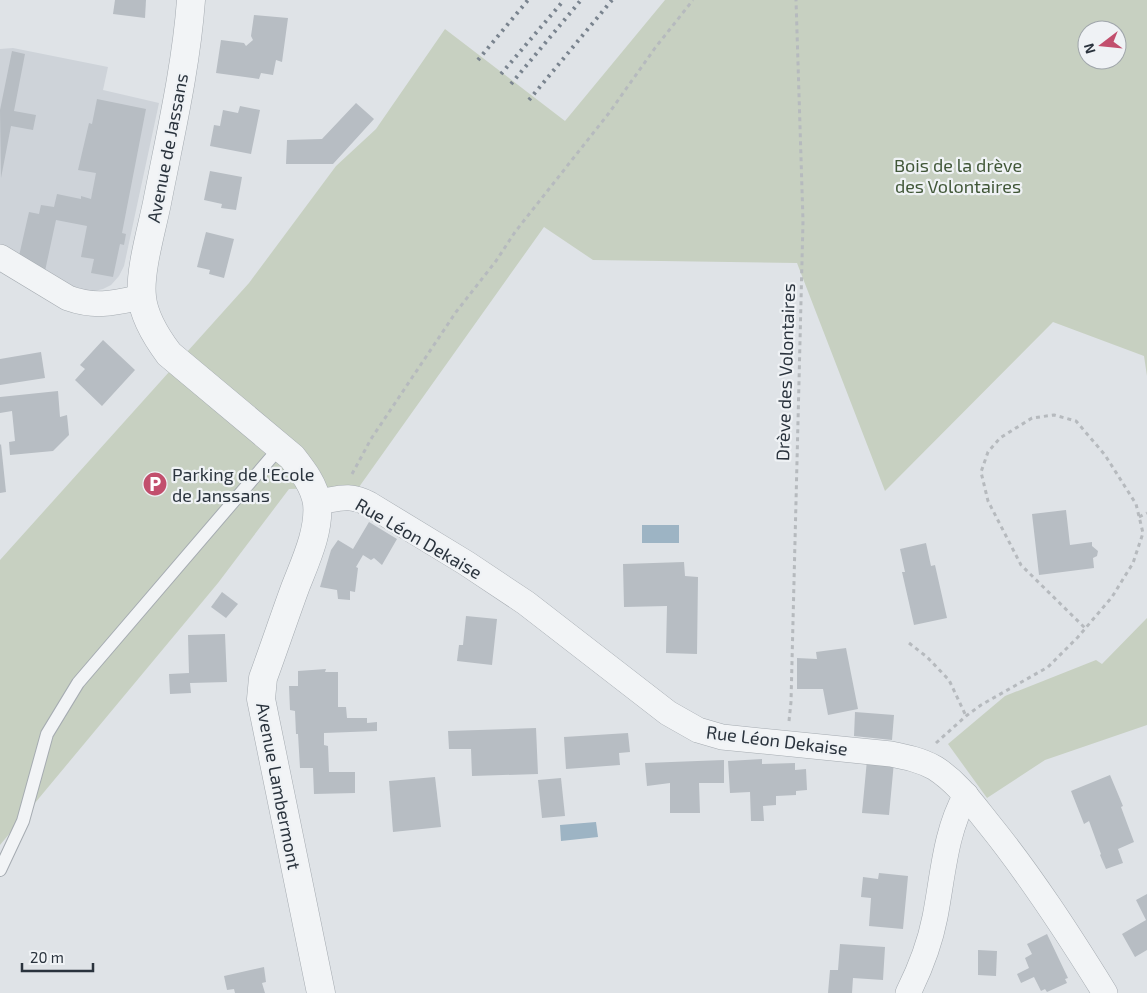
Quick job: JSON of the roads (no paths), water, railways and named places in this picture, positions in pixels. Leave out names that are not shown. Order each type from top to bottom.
[{"type":"street","name":"Avenue de Jassans","points":[[142,297],[147,254],[177,101],[189,28],[191,0]]},
{"type":"street","points":[[0,258],[76,301],[97,305],[142,297]]},
{"type":"street","name":"Avenue Lambermont","points":[[142,297],[148,319],[157,338],[169,354],[236,412],[281,446],[304,472],[317,502],[318,519],[263,678],[260,699],[321,993]]},
{"type":"street","name":"Rue Léon Dekaise","points":[[317,502],[343,496],[360,499],[473,568],[554,624],[668,713],[698,730],[722,737],[891,754],[918,760],[935,768],[966,795],[1000,837],[1105,993]]},
{"type":"street","points":[[908,993],[929,941],[956,812],[966,795]]},
{"type":"lane","points":[[0,870],[23,820],[47,734],[78,683],[281,446]]},
{"type":"water","points":[[642,525],[679,525],[679,543],[642,543]]},
{"type":"water","points":[[596,822],[598,837],[561,841],[560,825]]},
{"type":"railway","points":[[478,60],[528,0]]},
{"type":"railway","points":[[501,74],[564,0]]},
{"type":"railway","points":[[511,84],[581,0]]},
{"type":"railway","points":[[529,100],[612,0]]},
{"type":"place","name":"Parking de l'Ecole de Janssans","points":[[155,484]]},
{"type":"park label","name":"Bois de la drève des Volontaires","points":[[958,175]]}]
